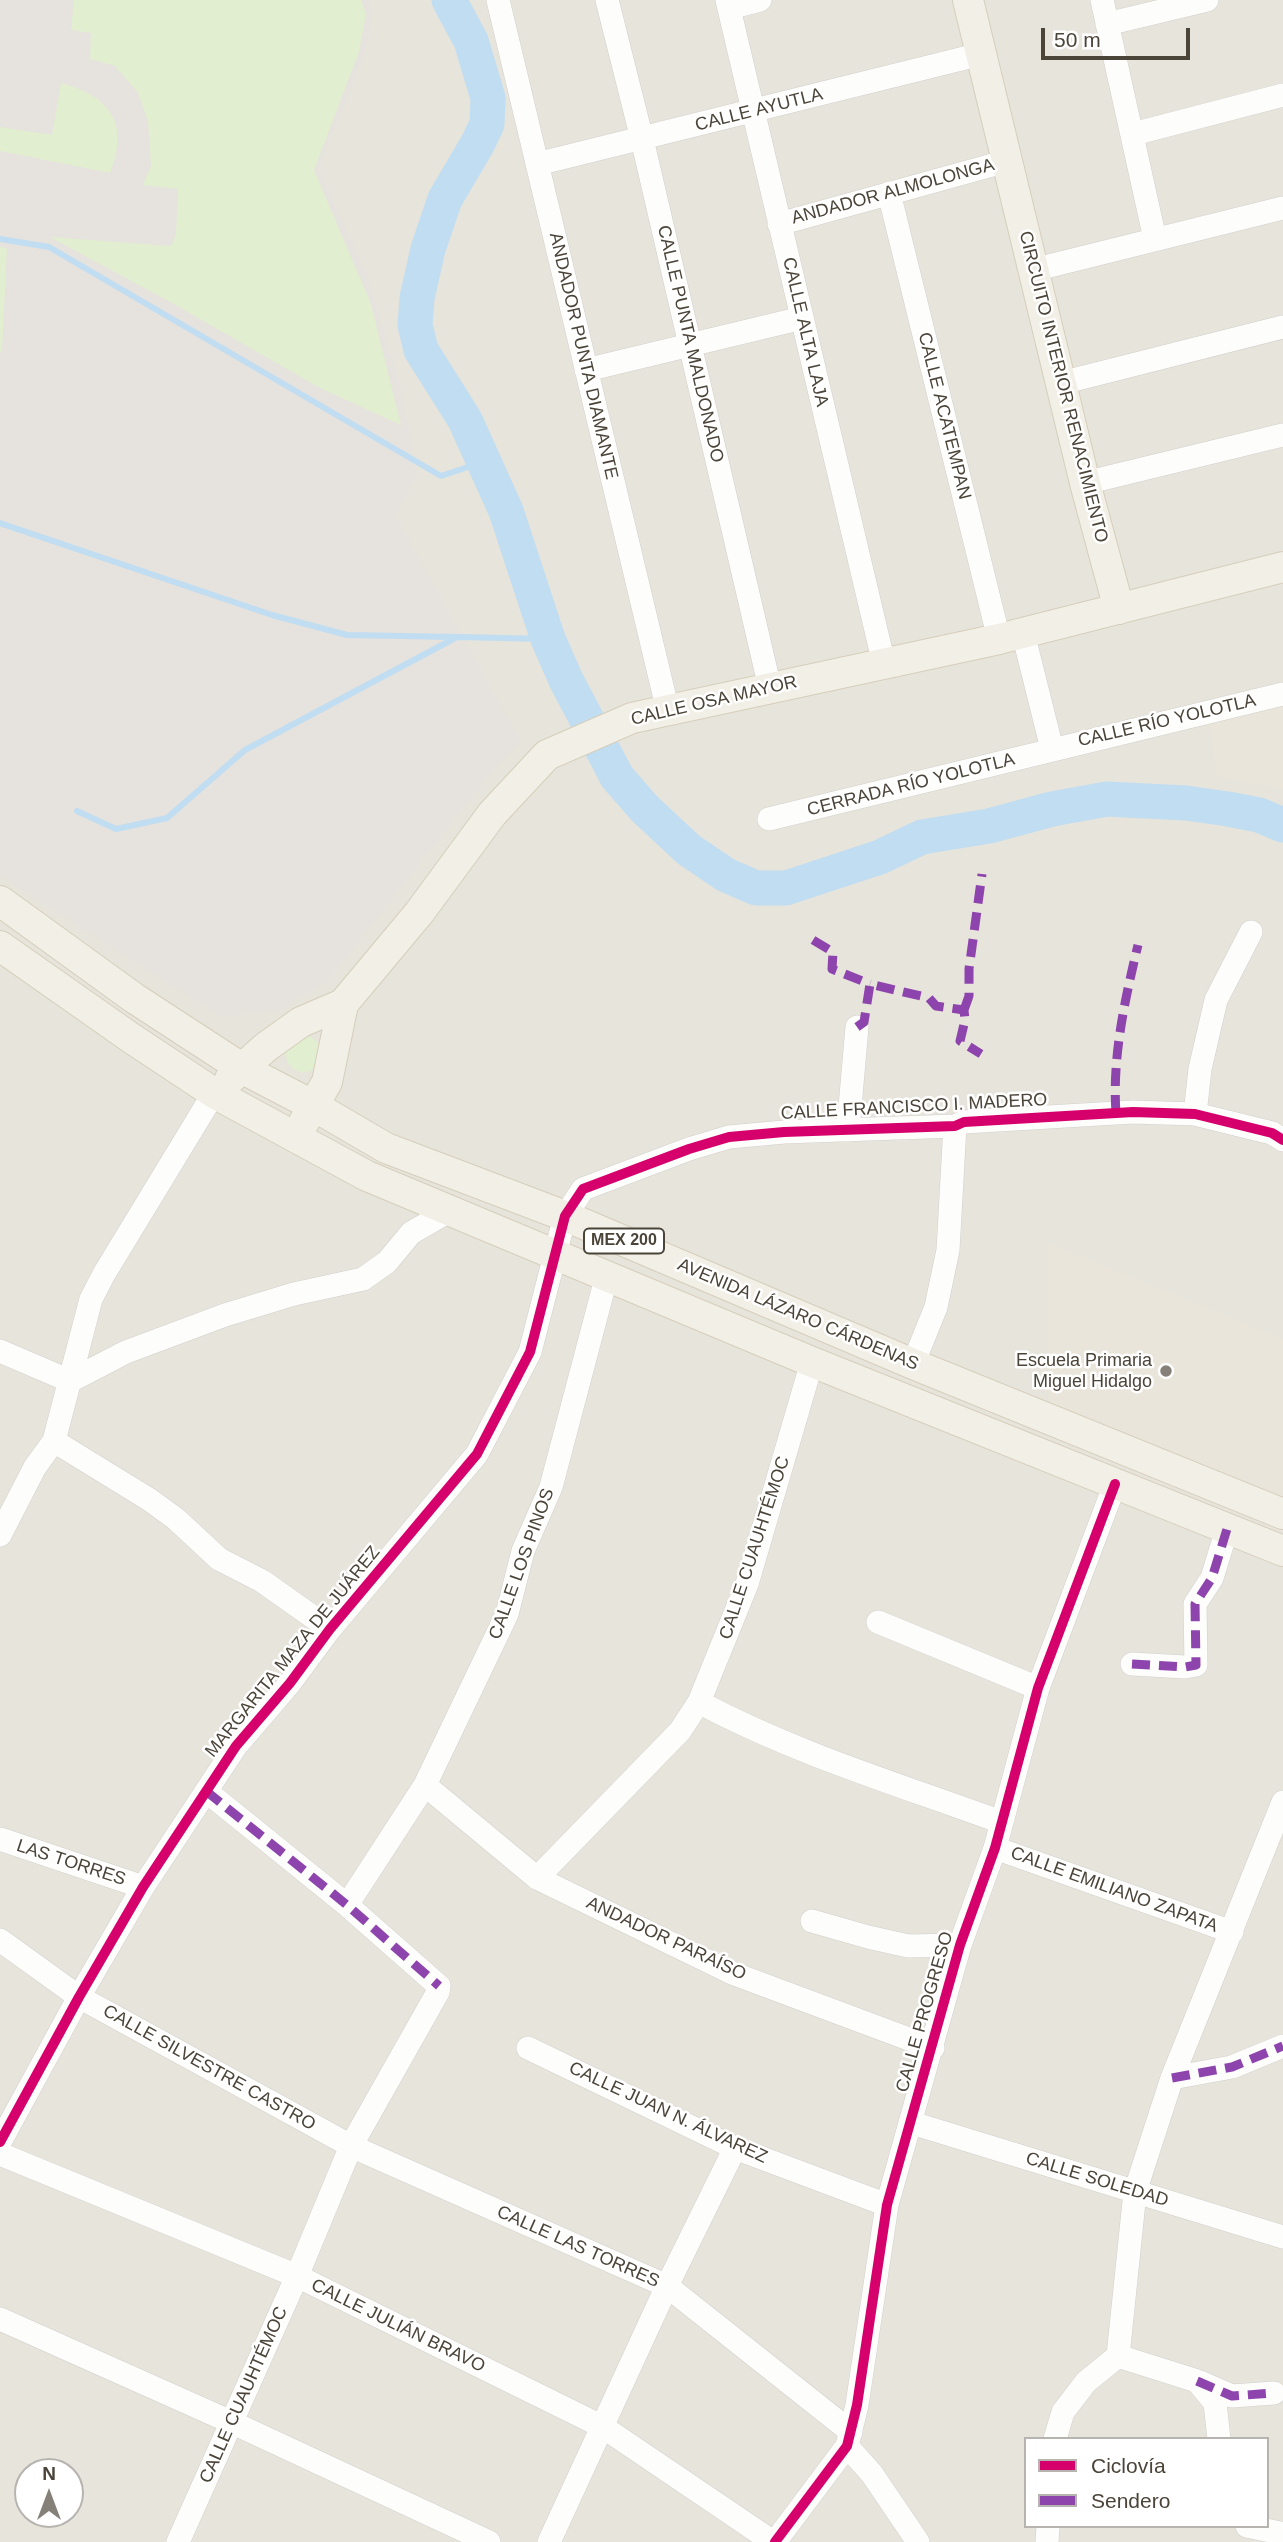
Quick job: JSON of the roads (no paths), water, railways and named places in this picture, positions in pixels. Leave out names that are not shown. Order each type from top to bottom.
[{"type":"main road","name":"CIRCUITO INTERIOR RENACIMIENTO","points":[[968,0],[1085,483],[1119,609]]},
{"type":"main road","points":[[1119,609],[1283,567]]},
{"type":"main road","name":"CALLE OSA MAYOR","points":[[214,1093],[265,1047],[301,1022],[343,1004],[419,913],[492,814],[547,755],[632,718],[1011,636],[1119,609]]},
{"type":"main road","name":"AVENIDA LÁZARO CÁRDENAS","points":[[0,901],[134,998],[243,1069],[386,1148],[565,1216],[913,1364],[1283,1514]]},
{"type":"main road","name":"AVENIDA LÁZARO CÁRDENAS","points":[[0,946],[214,1093],[368,1176],[812,1362],[1283,1551]]},
{"type":"main road","name":"CALLE OSA MAYOR","points":[[294,1136],[327,1082],[343,1004]]},
{"type":"street","name":"ANDADOR PUNTA DIAMANTE","points":[[498,0],[668,711]]},
{"type":"street","name":"CALLE PUNTA MALDONADO","points":[[607,0],[691,345],[770,688]]},
{"type":"street","points":[[728,4],[760,0]]},
{"type":"street","points":[[1102,0],[1155,240]]},
{"type":"street","points":[[1107,24],[1208,0]]},
{"type":"street","name":"CALLE ALTA LAJA","points":[[728,4],[884,664]]},
{"type":"street","name":"CALLE AYUTLA","points":[[537,164],[981,54]]},
{"type":"street","points":[[1133,134],[1283,95]]},
{"type":"street","name":"ANDADOR ALMOLONGA","points":[[779,224],[1007,161]]},
{"type":"street","name":"CALLE ACATEMPAN","points":[[889,193],[1011,636],[1052,749]]},
{"type":"street","points":[[1033,270],[1283,208]]},
{"type":"street","points":[[586,370],[802,318]]},
{"type":"street","points":[[1062,383],[1283,327]]},
{"type":"street","points":[[1085,483],[1283,435]]},
{"type":"street","name":"CALLE RÍO YOLOTLA","points":[[1052,749],[1283,694]]},
{"type":"street","name":"CERRADA RÍO YOLOTLA","points":[[769,819],[1052,749]]},
{"type":"street","points":[[1195,1114],[1200,1069],[1216,1000],[1251,932]]},
{"type":"street","points":[[848,1130],[857,1027]]},
{"type":"street","points":[[0,1535],[35,1467],[54,1441],[92,1299],[104,1274],[214,1093]]},
{"type":"street","name":"CALLE FRANCISCO I. MADERO","points":[[565,1216],[583,1189],[689,1149],[729,1138],[784,1132],[955,1126],[964,1122],[1133,1112],[1195,1114],[1272,1133],[1283,1140]]},
{"type":"street","points":[[913,1364],[936,1307],[948,1250],[955,1126]]},
{"type":"street","points":[[71,1381],[126,1352],[225,1315],[294,1294],[363,1279],[387,1262],[411,1233],[449,1211]]},
{"type":"street","name":"MARGARITA MAZA DE JUÁREZ","points":[[0,2142],[143,1887],[236,1746],[477,1454],[530,1352],[565,1216]]},
{"type":"street","name":"CALLE LOS PINOS","points":[[347,1905],[425,1785],[507,1614],[523,1551],[551,1487],[607,1275]]},
{"type":"street","points":[[0,1351],[71,1381]]},
{"type":"street","name":"CALLE CUAUHTÉMOC","points":[[537,1878],[680,1731],[699,1702],[747,1584],[812,1362]]},
{"type":"street","points":[[54,1441],[150,1500],[219,1559],[262,1581],[330,1629]]},
{"type":"street","name":"CALLE PROGRESO","points":[[774,2542],[849,2439],[857,2405],[887,2205],[960,1945],[995,1848],[1038,1688],[1115,1484]]},
{"type":"street","points":[[1132,1664],[1185,1667],[1195,1665],[1195,1604],[1212,1578],[1227,1529]]},
{"type":"street","points":[[878,1622],[1038,1688]]},
{"type":"street","points":[[699,1702],[764,1733],[1001,1822]]},
{"type":"street","name":"ANDADOR PARAÍSO","points":[[425,1785],[537,1878],[732,1973],[933,2048]]},
{"type":"street","points":[[206,1791],[347,1905]]},
{"type":"street","name":"CALLE EMILIANO ZAPATA","points":[[1118,2356],[1135,2192],[1172,2078],[1283,1802]]},
{"type":"street","name":"LAS TORRES","points":[[0,1839],[143,1887]]},
{"type":"street","name":"CALLE EMILIANO ZAPATA","points":[[995,1848],[1232,1932]]},
{"type":"street","name":"CALLE CUAUHTÉMOC","points":[[178,2542],[297,2276],[351,2146],[438,1992],[439,1986],[347,1905]]},
{"type":"street","points":[[812,1921],[908,1946],[960,1945]]},
{"type":"street","name":"CALLE SILVESTRE CASTRO","points":[[0,1940],[79,1997],[351,2146]]},
{"type":"street","points":[[1172,2078],[1232,2067],[1283,2046]]},
{"type":"street","name":"CALLE JUAN N. ÁLVAREZ","points":[[528,2048],[735,2148],[887,2205]]},
{"type":"street","name":"CALLE SOLEDAD","points":[[912,2123],[1283,2237]]},
{"type":"street","name":"CALLE LAS TORRES","points":[[351,2146],[667,2286],[849,2439],[918,2542]]},
{"type":"street","points":[[548,2542],[667,2286],[735,2148]]},
{"type":"street","name":"CALLE JULIÁN BRAVO","points":[[0,2154],[297,2276],[603,2427],[774,2542]]},
{"type":"street","points":[[0,2319],[231,2422],[489,2542]]},
{"type":"street","points":[[1056,2437],[1063,2412],[1086,2382],[1118,2356],[1197,2381],[1232,2396],[1274,2393]]},
{"type":"street","points":[[1197,2381],[1215,2403],[1219,2437]]},
{"type":"street","points":[[1256,2528],[1280,2533]]},
{"type":"waterway","points":[[449,0],[471,41],[488,98],[487,124],[445,199],[428,249],[417,298],[415,325],[421,350],[465,420],[506,511],[548,639],[566,680],[617,777],[645,809],[689,850],[726,875],[756,888],[786,888],[880,857],[922,837],[989,826],[1052,809],[1107,799],[1186,803],[1228,809],[1259,815],[1283,825]]},
{"type":"waterway","points":[[0,239],[49,247],[441,476],[483,462]]},
{"type":"waterway","points":[[0,523],[272,615],[347,635],[456,637]]},
{"type":"waterway","points":[[77,811],[116,829],[167,818],[245,750],[457,637],[548,639]]},
{"type":"place","name":"Escuela Primaria Miguel Hidalgo","points":[[1166,1371]]}]
